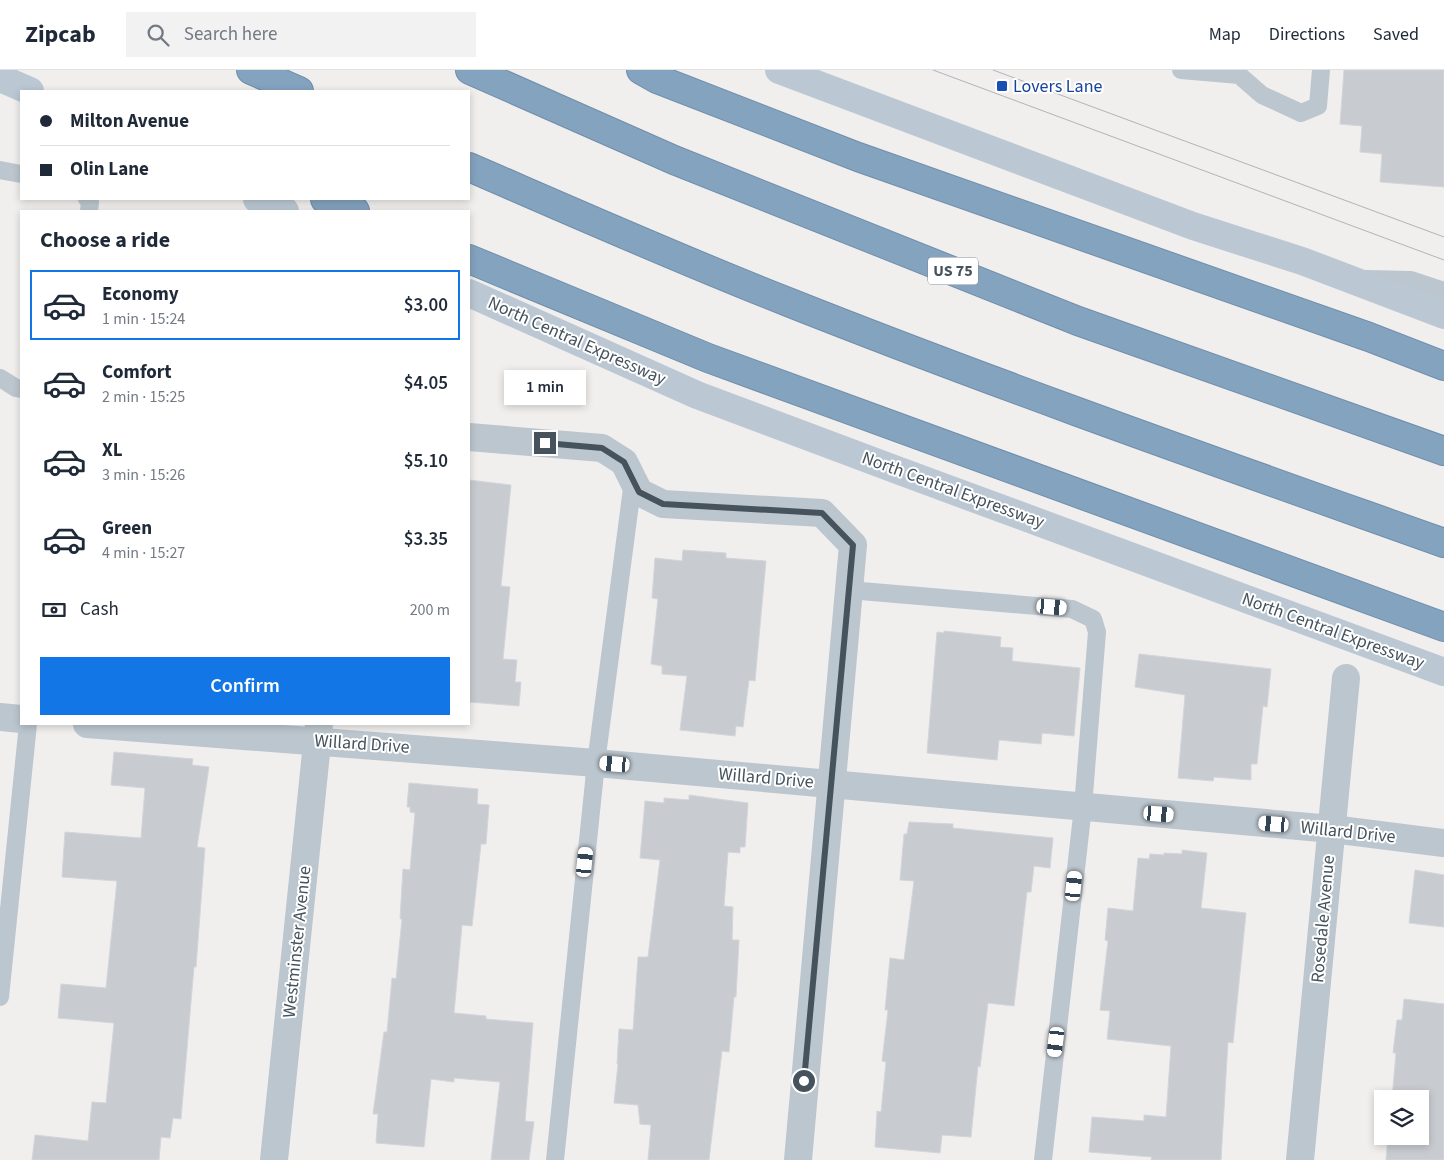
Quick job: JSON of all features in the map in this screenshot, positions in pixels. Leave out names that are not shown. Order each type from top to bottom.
[{"type":"highway","points":[[251,70],[297,90]]},
{"type":"highway","name":"US 75","points":[[470,70],[674,160],[1078,321],[1444,451]]},
{"type":"highway","points":[[641,70],[658,79],[858,157],[1369,337],[1444,366]]},
{"type":"highway","points":[[470,166],[684,260],[889,342],[1444,544]]},
{"type":"highway","points":[[327,200],[352,210]]},
{"type":"highway","points":[[470,258],[708,358],[1444,627]]},
{"type":"main road","points":[[779,70],[1193,226],[1302,261],[1444,315]]},
{"type":"main road","points":[[0,78],[28,90]]},
{"type":"main road","points":[[260,200],[283,210]]},
{"type":"main road","name":"North Central Expressway","points":[[470,293],[697,395],[1444,672]]},
{"type":"street","points":[[470,437],[602,448],[624,462],[639,492],[663,504],[822,513],[853,545],[798,1160]]},
{"type":"street","name":"Rosedale Avenue","points":[[1300,1160],[1346,678]]},
{"type":"street","points":[[0,717],[20,719]]},
{"type":"street","name":"Willard Drive","points":[[116,725],[318,732],[596,763],[1332,829],[1444,843]]},
{"type":"street","name":"Westminster Avenue","points":[[274,1160],[318,732]]},
{"type":"lane","points":[[1181,70],[1241,72],[1262,94],[1301,113],[1318,106],[1320,70]]},
{"type":"lane","points":[[0,170],[20,174]]},
{"type":"lane","points":[[1347,278],[1411,280],[1444,291]]},
{"type":"lane","points":[[0,378],[20,389]]},
{"type":"lane","points":[[554,1160],[596,763],[633,481]]},
{"type":"lane","points":[[849,590],[1072,609],[1093,619],[1097,632],[1083,807],[1043,1160]]},
{"type":"lane","points":[[0,997],[28,725]]},
{"type":"building","points":[[1344,70],[1444,70],[1444,187],[1380,182],[1382,154],[1360,152],[1362,126],[1340,124]]},
{"type":"building","points":[[470,480],[511,485],[501,586],[510,587],[503,659],[517,660],[515,682],[521,682],[519,706],[470,702]]},
{"type":"building","points":[[683,550],[726,553],[726,558],[766,561],[755,681],[749,680],[743,727],[736,726],[735,736],[680,730],[687,676],[662,674],[662,666],[651,664],[658,599],[652,598],[655,558],[682,561]]},
{"type":"building","points":[[944,631],[1001,637],[1000,647],[1013,648],[1012,661],[1080,668],[1074,736],[1042,733],[1041,744],[999,740],[997,760],[927,753],[937,632],[944,633]]},
{"type":"building","points":[[1139,654],[1271,669],[1267,707],[1263,706],[1257,764],[1251,764],[1251,780],[1214,777],[1213,781],[1178,778],[1185,695],[1135,687]]},
{"type":"building","points":[[114,752],[193,759],[192,765],[209,767],[197,847],[205,848],[196,967],[194,967],[181,1119],[173,1118],[170,1138],[161,1137],[159,1160],[32,1160],[35,1135],[88,1141],[92,1102],[106,1103],[114,1023],[58,1018],[61,984],[106,988],[117,881],[62,877],[65,832],[141,838],[145,788],[111,785]]},
{"type":"building","points":[[409,783],[478,789],[477,804],[489,805],[486,844],[481,844],[472,926],[462,925],[454,1013],[486,1016],[486,1019],[533,1023],[525,1121],[534,1122],[529,1160],[491,1160],[500,1082],[454,1078],[454,1082],[431,1079],[424,1147],[376,1143],[378,1114],[373,1114],[384,1032],[387,1032],[392,978],[396,979],[402,919],[400,919],[403,869],[410,870],[415,813],[410,812],[410,807],[407,807]]},
{"type":"building","points":[[689,795],[748,803],[745,847],[740,847],[740,853],[728,852],[724,906],[733,907],[732,940],[739,940],[736,997],[734,997],[729,1052],[722,1051],[709,1160],[648,1160],[651,1125],[640,1124],[638,1105],[614,1103],[619,1029],[633,1030],[638,957],[648,957],[660,860],[640,858],[645,801],[664,803],[664,798],[689,800]]},
{"type":"building","points":[[909,822],[953,824],[953,828],[1053,838],[1050,868],[1034,866],[1031,892],[1027,892],[1014,1006],[988,1003],[980,1067],[978,1066],[971,1137],[942,1135],[940,1153],[875,1147],[877,1111],[881,1112],[886,1062],[882,1061],[888,1010],[885,1010],[890,958],[904,960],[914,881],[900,880],[904,834],[907,834]]},
{"type":"building","points":[[1182,850],[1207,853],[1201,908],[1246,913],[1233,1043],[1228,1042],[1221,1160],[1151,1160],[1152,1157],[1089,1152],[1092,1117],[1144,1121],[1144,1115],[1166,1117],[1171,1046],[1107,1039],[1110,1011],[1100,1010],[1108,941],[1105,940],[1108,908],[1133,911],[1138,858],[1149,859],[1150,854],[1182,854]]},
{"type":"building","points":[[1415,870],[1444,875],[1444,927],[1409,923]]},
{"type":"building","points":[[1404,999],[1444,1004],[1444,1160],[1386,1160],[1387,1145],[1429,1145],[1429,1090],[1393,1090],[1396,1053],[1393,1053],[1397,1020],[1402,1020]]},
{"type":"tram line","points":[[933,70],[1444,260]]},
{"type":"tram line","points":[[993,70],[1444,237]]},
{"type":"place","name":"Lovers Lane","points":[[1002,86]]},
{"type":"route","points":[[545,443],[602,448],[624,462],[639,492],[663,504],[822,513],[853,545],[804,1081]]}]
